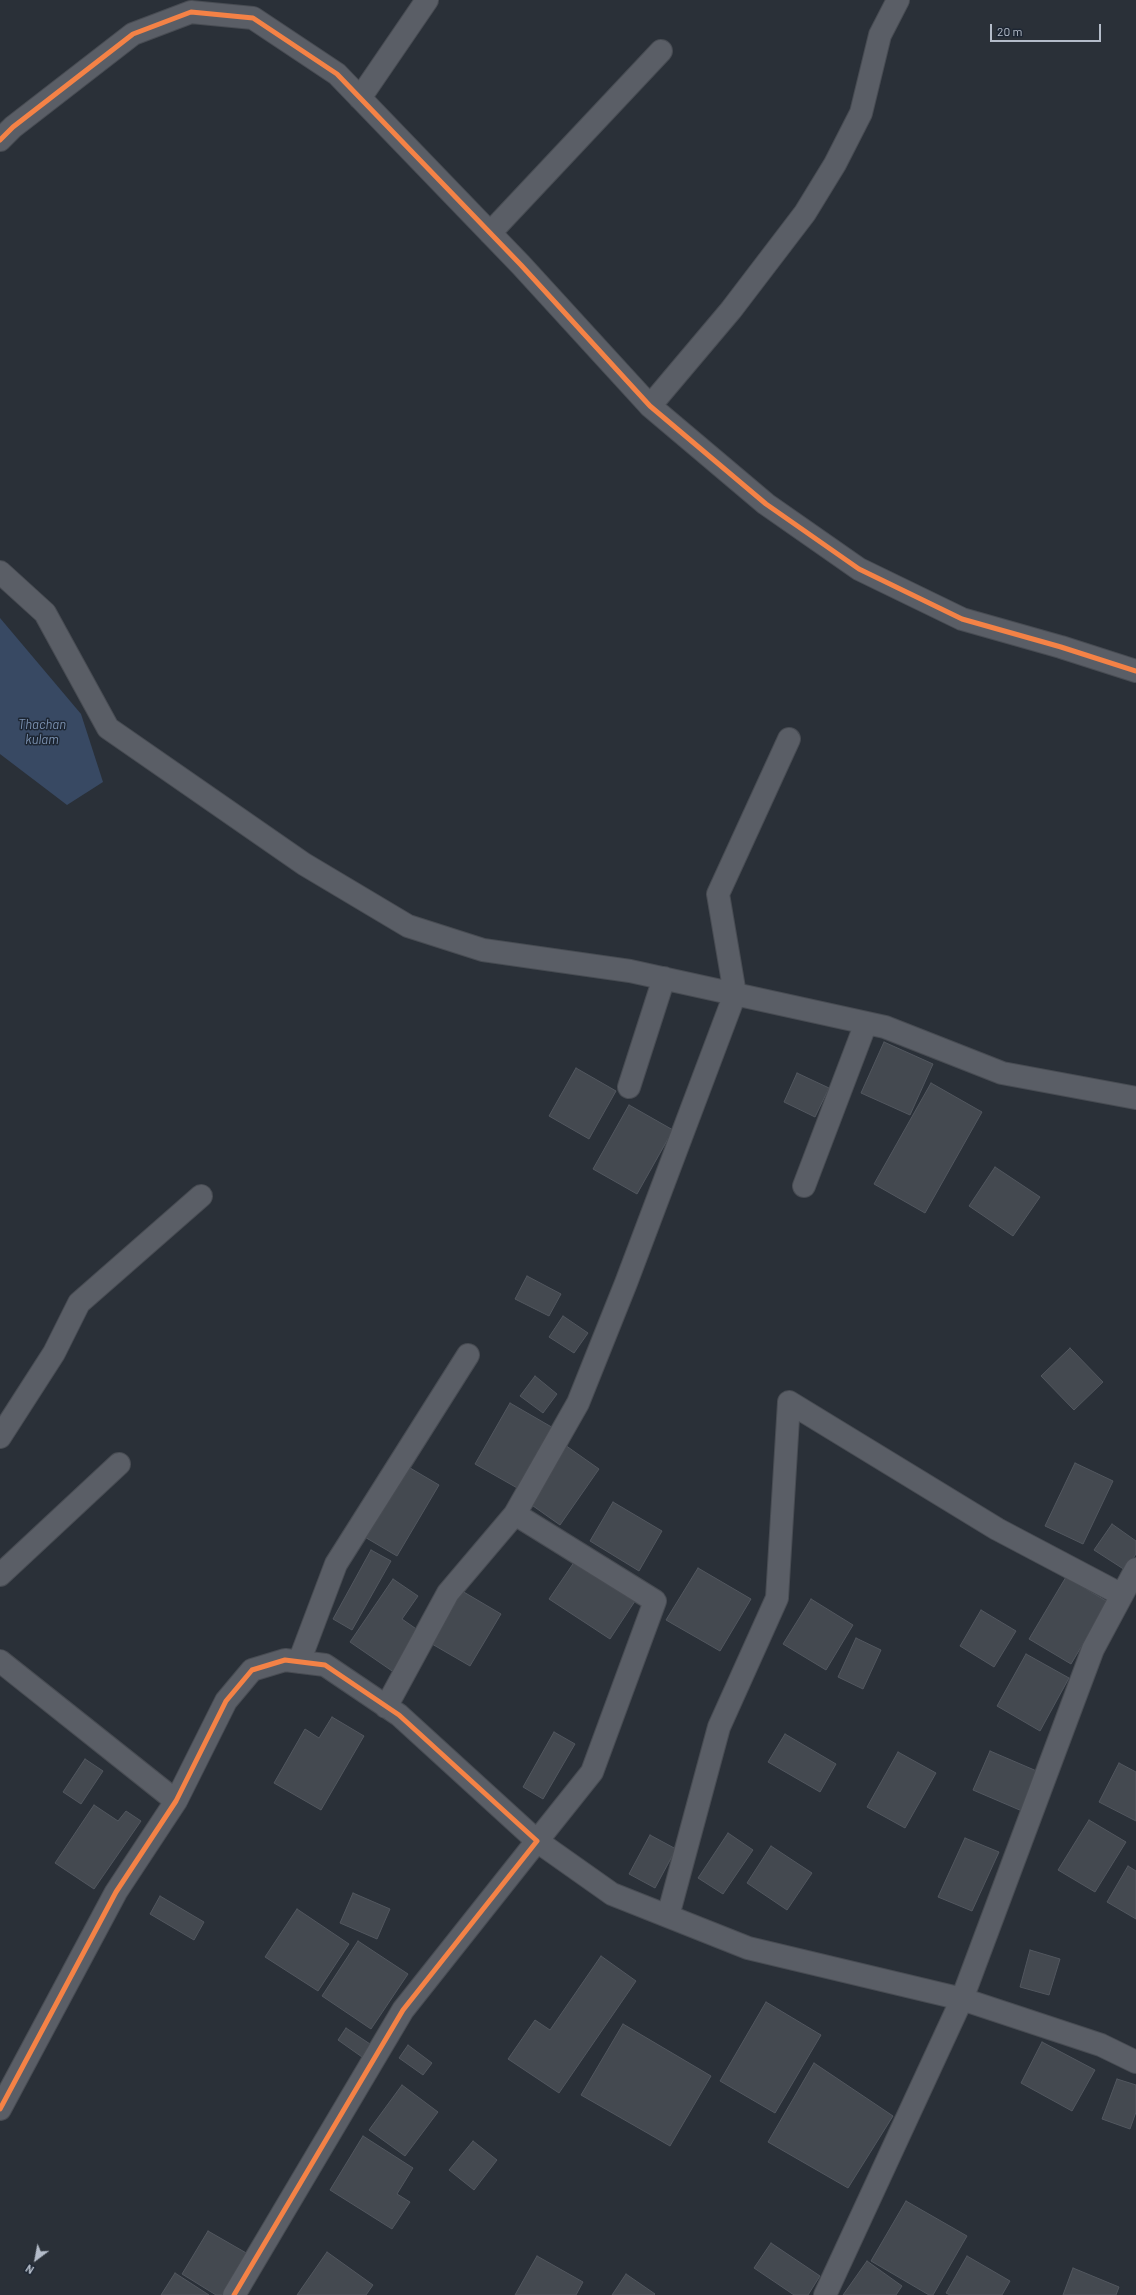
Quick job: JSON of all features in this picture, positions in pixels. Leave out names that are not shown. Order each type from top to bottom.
[{"type":"street","points":[[234,0],[253,18],[336,74],[490,233],[650,406],[766,504],[859,569],[962,619],[1061,647],[1136,671]]},
{"type":"street","points":[[360,98],[427,0]]},
{"type":"street","points":[[650,406],[735,304],[804,213],[835,164],[861,113],[880,35],[898,0]]},
{"type":"street","points":[[0,140],[13,126],[133,34],[191,12],[253,18]]},
{"type":"street","points":[[490,233],[661,51]]},
{"type":"street","points":[[0,572],[45,613],[108,728],[304,864],[408,926],[483,950],[630,971],[886,1027],[1002,1073],[1136,1098]]},
{"type":"street","points":[[386,1707],[448,1594],[515,1514],[578,1403],[626,1283],[735,994],[718,894],[789,739]]},
{"type":"street","points":[[629,1087],[664,978]]},
{"type":"street","points":[[804,1186],[866,1023]]},
{"type":"street","points":[[0,1437],[54,1353],[79,1303],[201,1196]]},
{"type":"street","points":[[299,1662],[336,1564],[468,1355]]},
{"type":"street","points":[[668,1916],[720,1727],[777,1598],[789,1402],[997,1529],[1122,1595]]},
{"type":"street","points":[[0,1574],[119,1464]]},
{"type":"street","points":[[234,2295],[403,2010],[592,1772],[655,1601],[515,1514]]},
{"type":"street","points":[[825,2295],[962,1999],[1093,1649],[1136,1569]]},
{"type":"street","points":[[0,2109],[116,1892],[176,1801],[226,1700],[252,1670],[285,1660],[325,1665],[399,1715],[537,1841],[612,1894],[748,1948],[962,1999],[1101,2045],[1136,2062]]},
{"type":"street","points":[[0,1661],[176,1801]]},
{"type":"water","name":"Thachan kulam","points":[[0,618],[81,714],[103,782],[67,805],[0,754]]},
{"type":"building","points":[[884,1042],[933,1064],[910,1115],[861,1093]]},
{"type":"building","points":[[576,1068],[616,1091],[589,1139],[549,1116]]},
{"type":"building","points":[[797,1073],[829,1088],[815,1117],[784,1102]]},
{"type":"building","points":[[931,1083],[982,1112],[925,1213],[874,1184]]},
{"type":"building","points":[[629,1105],[673,1130],[637,1194],[593,1169]]},
{"type":"building","points":[[995,1167],[1040,1197],[1013,1236],[969,1206]]},
{"type":"building","points":[[527,1276],[561,1294],[549,1316],[515,1299]]},
{"type":"building","points":[[563,1316],[588,1333],[574,1353],[549,1337]]},
{"type":"building","points":[[1070,1348],[1103,1382],[1074,1410],[1041,1376]]},
{"type":"building","points":[[535,1376],[557,1394],[543,1413],[520,1396]]},
{"type":"building","points":[[510,1403],[555,1429],[519,1489],[475,1464]]},
{"type":"building","points":[[565,1445],[599,1469],[560,1525],[526,1501]]},
{"type":"building","points":[[1075,1463],[1113,1481],[1083,1544],[1045,1526]]},
{"type":"building","points":[[405,1465],[439,1485],[397,1556],[363,1536]]},
{"type":"building","points":[[613,1502],[662,1531],[639,1571],[590,1541]]},
{"type":"building","points":[[1112,1524],[1136,1541],[1136,1554],[1125,1570],[1094,1550]]},
{"type":"building","points":[[371,1550],[391,1561],[352,1630],[333,1619]]},
{"type":"building","points":[[579,1555],[639,1595],[610,1639],[549,1599]]},
{"type":"building","points":[[698,1568],[751,1599],[720,1651],[666,1620]]},
{"type":"building","points":[[1066,1577],[1108,1602],[1071,1664],[1029,1639]]},
{"type":"building","points":[[393,1579],[418,1596],[402,1619],[422,1633],[395,1673],[350,1642]]},
{"type":"building","points":[[462,1591],[501,1614],[470,1666],[432,1644]]},
{"type":"building","points":[[811,1599],[853,1625],[826,1670],[783,1644]]},
{"type":"building","points":[[981,1610],[1016,1631],[994,1667],[960,1646]]},
{"type":"building","points":[[856,1638],[881,1650],[863,1689],[838,1677]]},
{"type":"building","points":[[1026,1654],[1069,1678],[1040,1731],[997,1706]]},
{"type":"building","points":[[332,1717],[364,1736],[321,1810],[274,1783],[305,1729],[319,1738]]},
{"type":"building","points":[[554,1732],[575,1744],[543,1799],[523,1787]]},
{"type":"building","points":[[785,1734],[836,1764],[820,1792],[768,1762]]},
{"type":"building","points":[[990,1751],[1039,1772],[1022,1811],[973,1790]]},
{"type":"building","points":[[898,1752],[936,1773],[905,1828],[867,1807]]},
{"type":"building","points":[[85,1759],[103,1771],[81,1804],[63,1792]]},
{"type":"building","points":[[1119,1763],[1136,1772],[1136,1821],[1099,1802]]},
{"type":"building","points":[[94,1805],[118,1821],[126,1811],[141,1821],[94,1889],[55,1863]]},
{"type":"building","points":[[1089,1820],[1126,1842],[1095,1892],[1058,1870]]},
{"type":"building","points":[[728,1833],[753,1850],[723,1894],[698,1878]]},
{"type":"building","points":[[650,1835],[676,1849],[655,1888],[629,1874]]},
{"type":"building","points":[[965,1838],[999,1852],[972,1911],[938,1897]]},
{"type":"building","points":[[771,1846],[812,1873],[787,1910],[747,1883]]},
{"type":"building","points":[[1128,1866],[1136,1871],[1136,1919],[1107,1902]]},
{"type":"building","points":[[353,1893],[390,1909],[377,1939],[340,1923]]},
{"type":"building","points":[[160,1896],[204,1922],[194,1940],[150,1914]]},
{"type":"building","points":[[297,1909],[349,1944],[318,1991],[265,1957]]},
{"type":"building","points":[[358,1941],[408,1974],[371,2029],[322,1996]]},
{"type":"building","points":[[1030,1950],[1060,1959],[1049,1995],[1020,1987]]},
{"type":"building","points":[[601,1956],[636,1981],[559,2093],[508,2059],[535,2020],[550,2030]]},
{"type":"building","points":[[766,2002],[821,2035],[775,2113],[720,2081]]},
{"type":"building","points":[[623,2024],[711,2076],[670,2146],[581,2095]]},
{"type":"building","points":[[346,2028],[370,2044],[362,2057],[338,2040]]},
{"type":"building","points":[[1042,2042],[1095,2070],[1072,2111],[1021,2083]]},
{"type":"building","points":[[408,2045],[432,2063],[423,2075],[399,2058]]},
{"type":"building","points":[[814,2063],[893,2116],[848,2188],[768,2142]]},
{"type":"building","points":[[1117,2079],[1136,2085],[1136,2112],[1130,2129],[1102,2119]]},
{"type":"building","points":[[402,2085],[438,2112],[405,2156],[369,2130]]},
{"type":"building","points":[[363,2136],[413,2168],[397,2194],[410,2202],[392,2229],[330,2190]]},
{"type":"building","points":[[473,2141],[497,2160],[474,2190],[449,2170]]},
{"type":"building","points":[[906,2201],[967,2236],[933,2295],[929,2295],[871,2261]]},
{"type":"building","points":[[208,2231],[248,2254],[223,2295],[216,2295],[182,2274]]},
{"type":"building","points":[[771,2243],[820,2276],[808,2295],[794,2295],[754,2268]]},
{"type":"building","points":[[327,2252],[373,2285],[366,2295],[297,2295]]},
{"type":"building","points":[[537,2256],[583,2282],[576,2295],[515,2295]]},
{"type":"building","points":[[967,2256],[1010,2281],[1002,2295],[950,2295],[946,2293]]},
{"type":"building","points":[[867,2261],[902,2286],[896,2295],[843,2295]]},
{"type":"building","points":[[1073,2268],[1119,2287],[1116,2295],[1063,2295]]},
{"type":"building","points":[[175,2273],[209,2295],[161,2295]]},
{"type":"building","points":[[626,2274],[655,2294],[612,2295]]},
{"type":"cycle path","points":[[0,140],[13,127],[133,34],[191,12],[253,18],[337,74],[521,265],[650,406],[766,504],[859,569],[962,619],[1061,647],[1136,671]]},
{"type":"cycle path","points":[[0,2109],[116,1892],[176,1801],[226,1701],[252,1670],[285,1660],[325,1665],[399,1715],[537,1841],[403,2010],[234,2295]]}]
